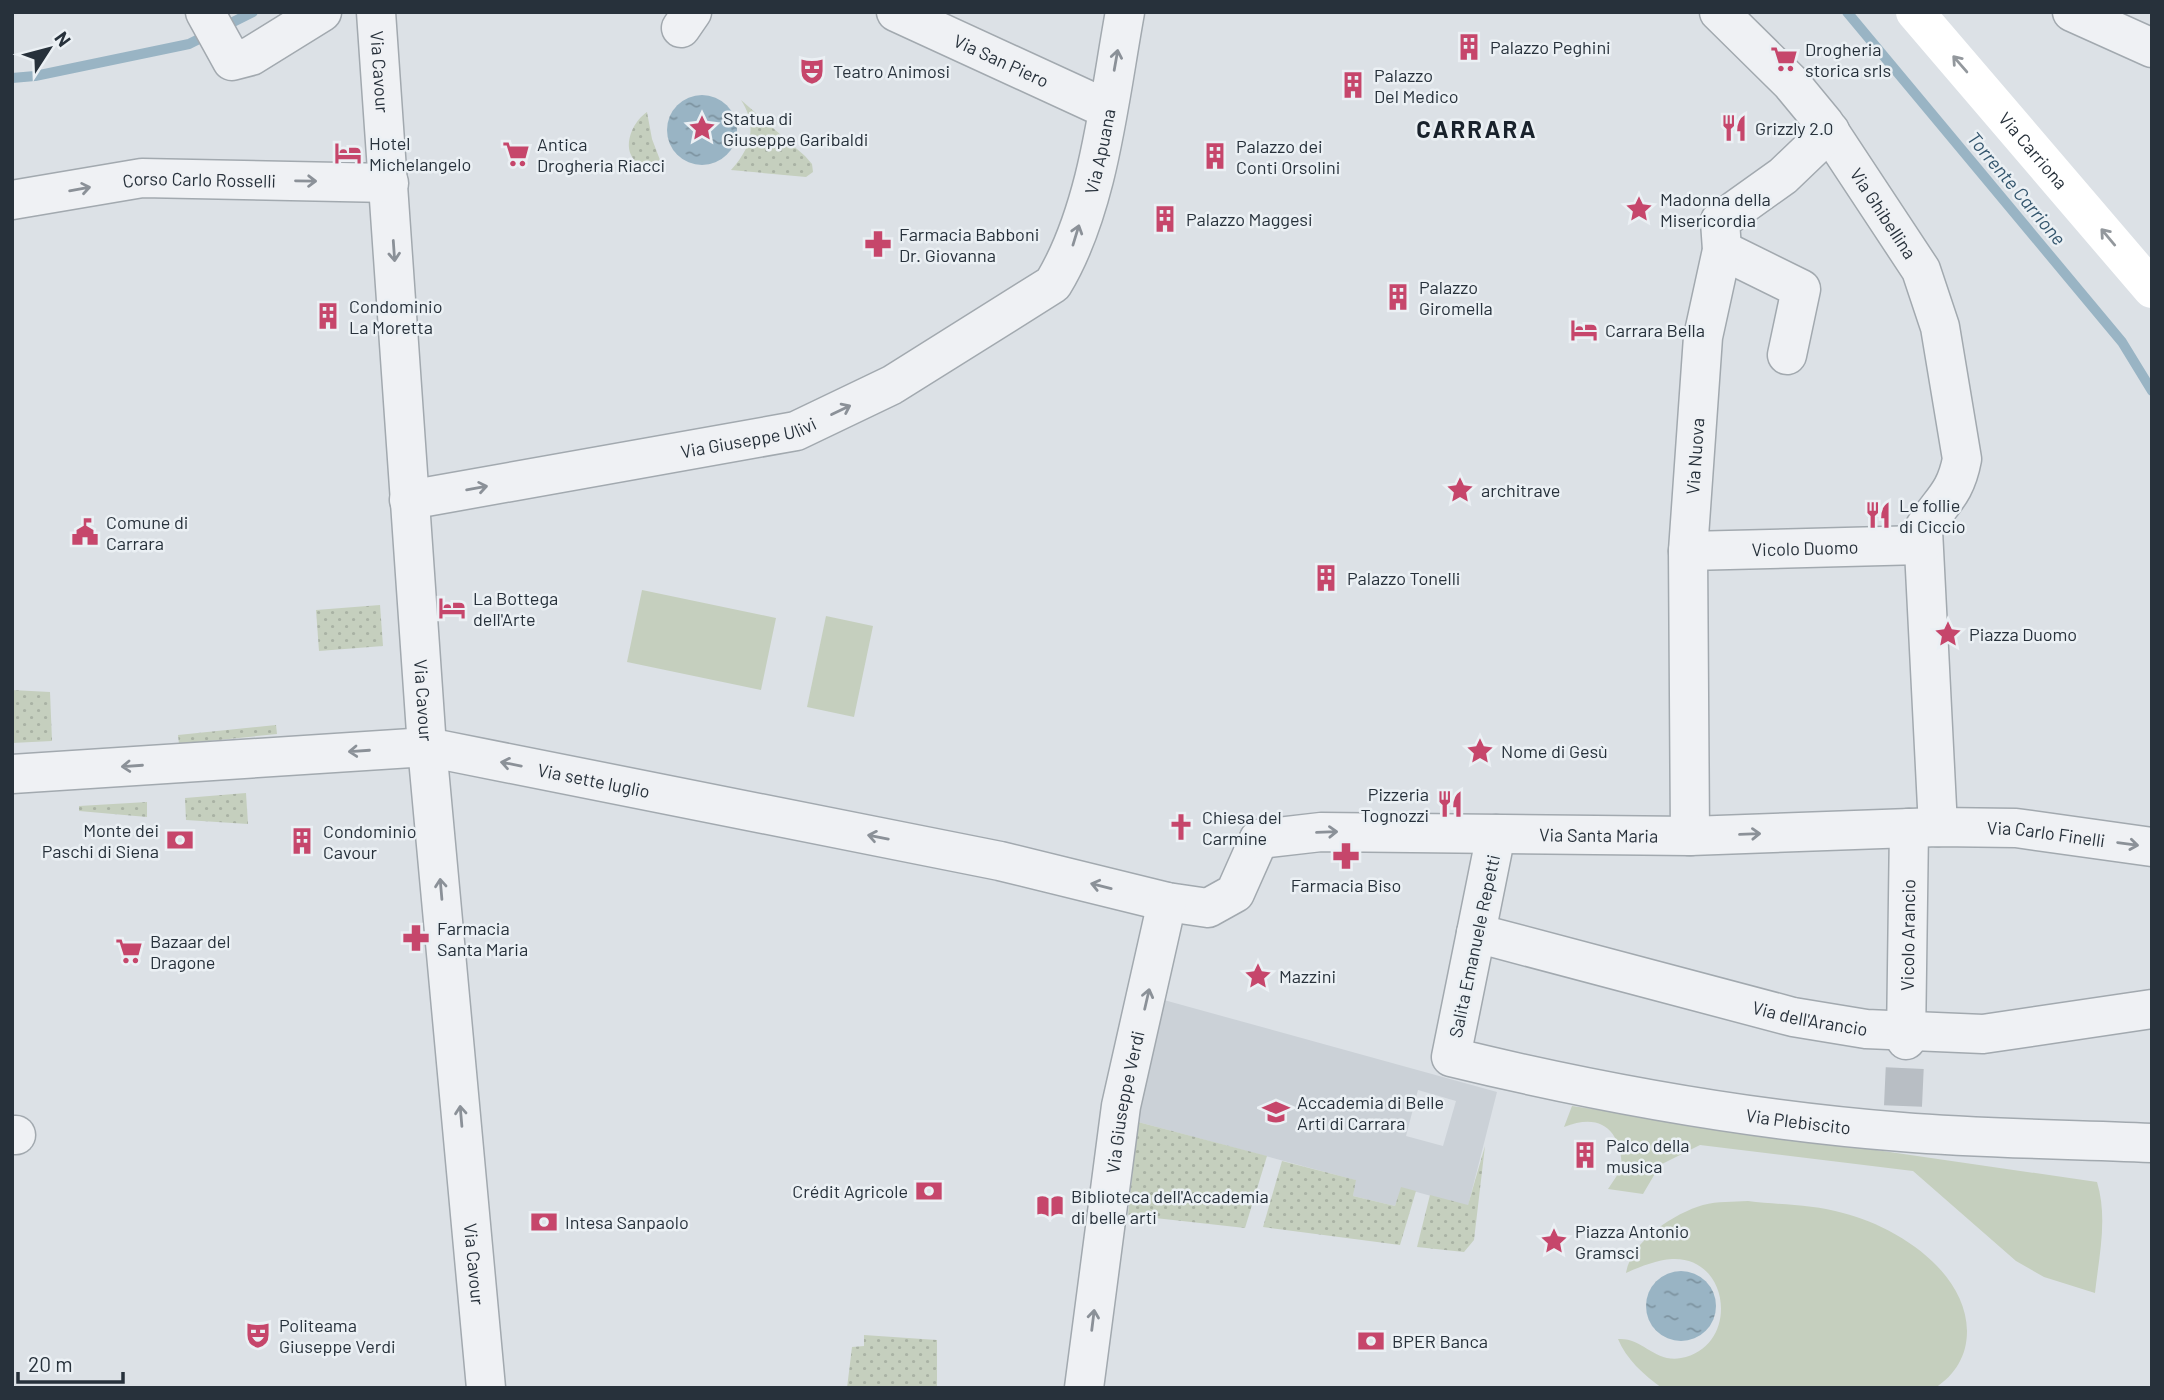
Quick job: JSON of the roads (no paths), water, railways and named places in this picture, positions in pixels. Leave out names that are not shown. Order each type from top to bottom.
[{"type":"main road","name":"Via Carriona","points":[[1915,12],[2152,289]]},
{"type":"street","points":[[205,12],[242,58],[322,12]]},
{"type":"street","name":"Via Cavour","points":[[376,12],[427,747],[486,1388]]},
{"type":"street","name":"Via San Piero","points":[[896,12],[1107,109]]},
{"type":"street","name":"Via Apuana","points":[[1053,284],[1073,246],[1092,184],[1125,12]]},
{"type":"street","name":"Via Ghibellina","points":[[1719,12],[1791,83],[1830,131],[1921,270],[1940,327],[1962,459],[1958,480],[1945,503],[1923,530],[1922,545]]},
{"type":"street","points":[[2072,12],[2152,48]]},
{"type":"street","name":"Via Nuova","points":[[1690,836],[1688,551],[1703,337],[1722,250],[1720,221],[1783,176],[1830,131]]},
{"type":"street","name":"Corso Carlo Rosselli","points":[[12,200],[142,178],[389,183]]},
{"type":"street","points":[[1722,250],[1801,289],[1787,355]]},
{"type":"street","name":"Via Giuseppe Ulivi","points":[[409,500],[796,431],[892,385],[1053,284]]},
{"type":"street","points":[[1922,545],[1923,828]]},
{"type":"street","name":"Vicolo Duomo","points":[[1688,551],[1922,545]]},
{"type":"street","name":"Via sette luglio","points":[[12,774],[427,747],[1000,861],[1167,902],[1208,908],[1235,893],[1272,851]]},
{"type":"street","name":"Via Santa Maria","points":[[1272,851],[1321,832],[1690,836],[1923,828]]},
{"type":"street","name":"Via Carlo Finelli","points":[[1923,828],[2016,828],[2152,847]]},
{"type":"street","name":"Vicolo Arancio","points":[[1906,1036],[1923,828]]},
{"type":"street","name":"Salita Emanuele Repetti","points":[[1451,1057],[1496,834]]},
{"type":"street","name":"Via Giuseppe Verdi","points":[[1084,1388],[1121,1106],[1167,902]]},
{"type":"street","name":"Via dell'Arancio","points":[[1476,933],[1793,1017],[1906,1036],[1983,1034],[2152,1009]]},
{"type":"street","name":"Via Plebiscito","points":[[1451,1057],[1560,1083],[1734,1114],[1903,1119],[2152,1143]]},
{"type":"water","points":[[702,95],[727,105],[737,130],[727,155],[702,165],[677,155],[667,130],[677,105]]},
{"type":"water","points":[[1681,1271],[1700,1277],[1710,1287],[1716,1306],[1710,1325],[1700,1335],[1681,1341],[1662,1335],[1652,1325],[1646,1306],[1652,1287],[1662,1277]]},
{"type":"waterway","name":"Torrente Carrione","points":[[12,78],[35,76],[189,44],[253,12]]},
{"type":"waterway","name":"Torrente Carrione","points":[[1847,12],[2122,342],[2152,391]]},
{"type":"tunnel","points":[[1903,1106],[1906,1040]]},
{"type":"place","name":"Palazzo Peghini","points":[[1469,47]]},
{"type":"place","name":"Drogheria storica srls","points":[[1784,59]]},
{"type":"place","name":"Teatro Animosi","points":[[812,71]]},
{"type":"place","name":"Palazzo Del Medico","points":[[1353,85]]},
{"type":"place","name":"Statua di Giuseppe Garibaldi","points":[[702,128]]},
{"type":"place","name":"Grizzly 2.0","points":[[1734,128]]},
{"type":"place","name":"Hotel Michelangelo","points":[[348,153]]},
{"type":"place","name":"Antica Drogheria Riacci","points":[[516,154]]},
{"type":"place","name":"Palazzo dei Conti Orsolini","points":[[1215,156]]},
{"type":"place","name":"Madonna della Misericordia","points":[[1639,209]]},
{"type":"place","name":"Palazzo Maggesi","points":[[1165,219]]},
{"type":"place","name":"Farmacia Babboni Dr. Giovanna","points":[[878,244]]},
{"type":"place","name":"Palazzo Giromella","points":[[1398,297]]},
{"type":"place","name":"Condominio La Moretta","points":[[328,316]]},
{"type":"place","name":"Carrara Bella","points":[[1584,330]]},
{"type":"place","name":"architrave","points":[[1460,490]]},
{"type":"place","name":"Le follie di Ciccio","points":[[1878,515]]},
{"type":"place","name":"Comune di Carrara","points":[[85,532]]},
{"type":"place","name":"Palazzo Tonelli","points":[[1326,578]]},
{"type":"place","name":"La Bottega dell'Arte","points":[[452,608]]},
{"type":"place","name":"Piazza Duomo","points":[[1948,634]]},
{"type":"place","name":"Nome di Gesù","points":[[1480,751]]},
{"type":"place","name":"Pizzeria Tognozzi","points":[[1450,804]]},
{"type":"place","name":"Chiesa del Carmine","points":[[1181,827]]},
{"type":"place","name":"Monte dei Paschi di Siena","points":[[180,840]]},
{"type":"place","name":"Condominio Cavour","points":[[302,841]]},
{"type":"place","name":"Farmacia Biso","points":[[1346,856]]},
{"type":"place","name":"Farmacia Santa Maria","points":[[416,938]]},
{"type":"place","name":"Bazaar del Dragone","points":[[129,951]]},
{"type":"place","name":"Mazzini","points":[[1258,976]]},
{"type":"place","name":"Accademia di Belle Arti di Carrara","points":[[1276,1112]]},
{"type":"place","name":"Palco della musica","points":[[1585,1155]]},
{"type":"place","name":"Crédit Agricole","points":[[929,1191]]},
{"type":"place","name":"Biblioteca dell'Accademia di belle arti","points":[[1050,1206]]},
{"type":"place","name":"Intesa Sanpaolo","points":[[544,1222]]},
{"type":"place","name":"Piazza Antonio Gramsci","points":[[1554,1241]]},
{"type":"place","name":"Politeama Giuseppe Verdi","points":[[258,1335]]},
{"type":"place","name":"BPER Banca","points":[[1371,1341]]},
{"type":"district","name":"CARRARA","points":[[1477,128]]}]
